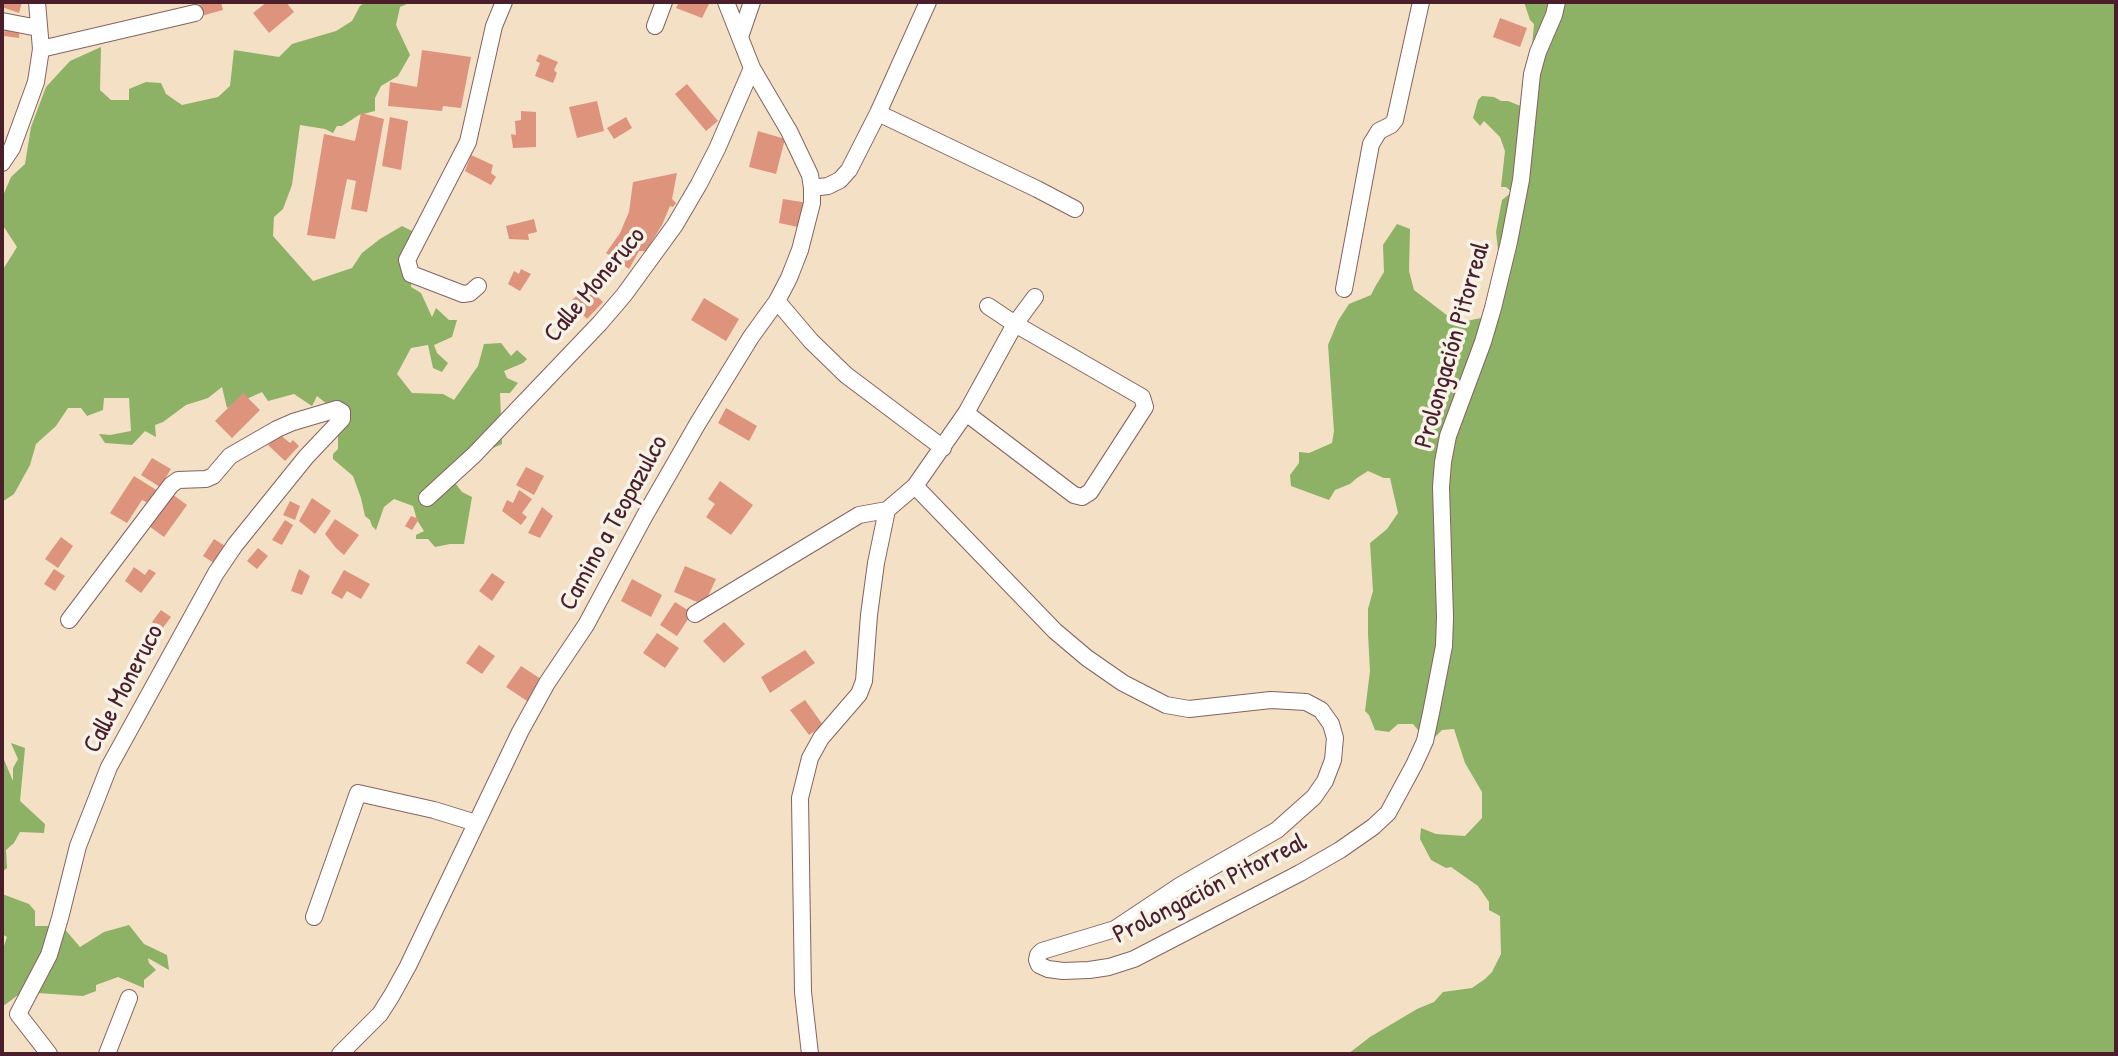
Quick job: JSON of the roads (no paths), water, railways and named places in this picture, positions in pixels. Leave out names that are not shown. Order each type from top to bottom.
[{"type":"street","points":[[2,163],[12,148],[36,82],[41,49],[37,2]]},
{"type":"street","points":[[478,286],[463,295],[411,274],[407,260],[468,142],[494,26],[504,2]]},
{"type":"street","points":[[655,26],[664,2]]},
{"type":"street","points":[[726,2],[752,68],[789,131],[810,175],[813,188],[828,186],[840,180],[849,170],[928,2]]},
{"type":"street","points":[[740,37],[752,2]]},
{"type":"street","points":[[1344,289],[1371,144],[1379,131],[1395,120],[1421,2]]},
{"type":"street","name":"Prolongación Pitorreal","points":[[915,486],[1055,631],[1123,683],[1166,705],[1189,709],[1271,700],[1306,702],[1321,710],[1331,724],[1335,738],[1333,760],[1325,781],[1314,797],[1277,830],[1181,885],[1115,929],[1042,951],[1037,960],[1040,965],[1063,971],[1089,970],[1134,959],[1300,873],[1373,827],[1388,813],[1425,741],[1444,646],[1441,487],[1443,462],[1448,436],[1483,342],[1510,242],[1521,180],[1532,74],[1557,2]]},
{"type":"street","points":[[41,49],[195,13]]},
{"type":"street","points":[[2,21],[38,28]]},
{"type":"street","name":"Calle Moneruco","points":[[427,498],[474,455],[624,295],[675,225],[699,184],[718,149],[752,68]]},
{"type":"street","points":[[878,113],[1075,209]]},
{"type":"street","name":"Camino a Teopazulco","points":[[340,1054],[380,1014],[392,995],[418,947],[520,732],[547,683],[586,625],[644,516],[718,390],[777,301],[800,250],[812,204],[813,188]]},
{"type":"street","points":[[695,614],[859,515],[887,510],[915,486],[969,415],[1015,324],[1035,297]]},
{"type":"street","points":[[777,301],[811,341],[846,375],[943,448]]},
{"type":"street","points":[[969,415],[1074,495],[1082,497],[1090,492],[1143,412],[1145,402],[1142,397],[988,306]]},
{"type":"street","name":"Calle Moneruco","points":[[10,1016],[49,956],[78,846],[108,767],[203,594],[235,545],[306,457],[339,422],[342,412],[337,410],[293,422],[243,447],[230,456],[213,476],[206,479],[178,480],[171,485],[69,620]]},
{"type":"street","points":[[810,1054],[803,992],[800,798],[810,758],[821,738],[859,694],[864,681],[869,615],[887,510]]},
{"type":"street","points":[[314,917],[358,793],[434,810],[476,823]]},
{"type":"street","points":[[107,1054],[129,998]]},
{"type":"street","points":[[10,1016],[50,1054]]}]
